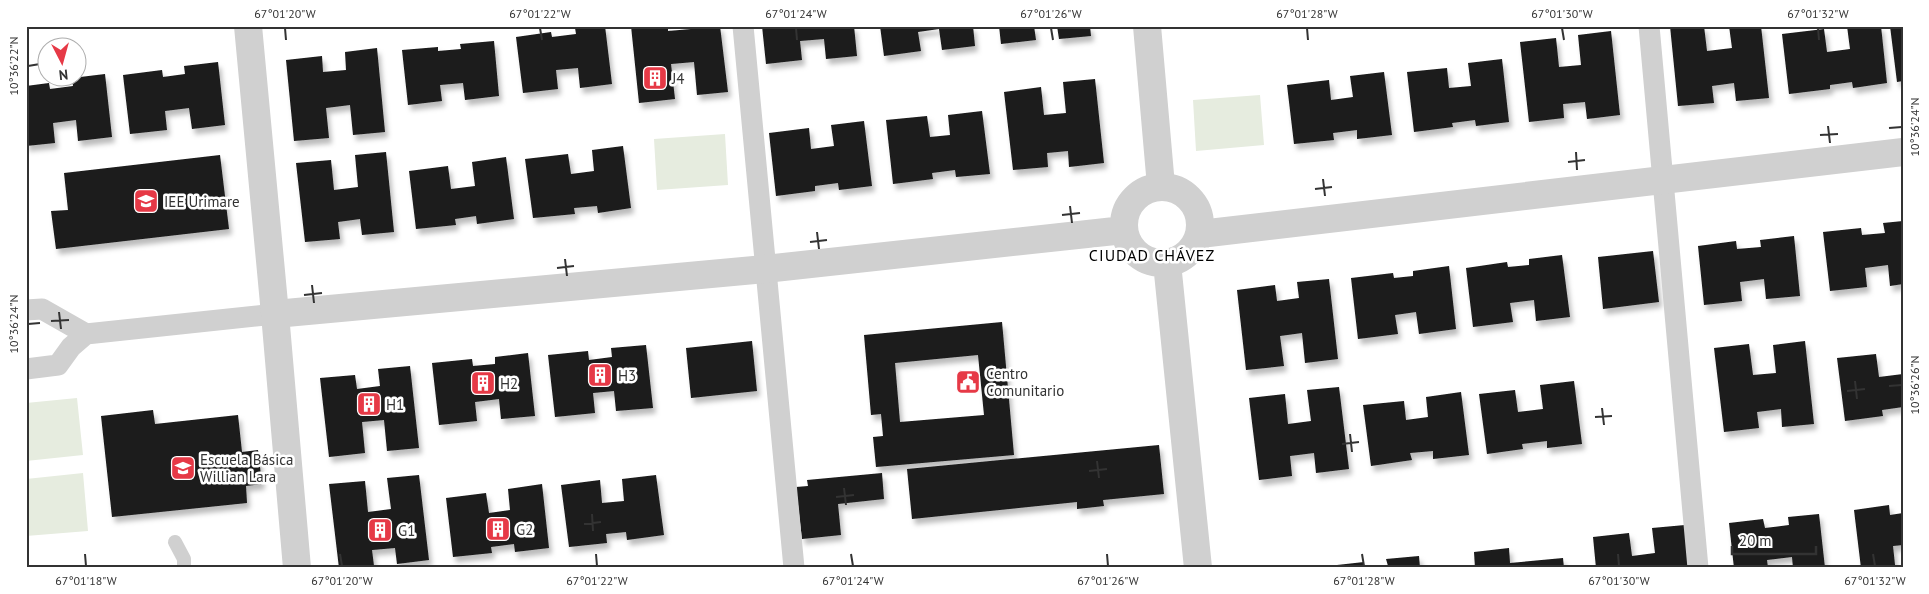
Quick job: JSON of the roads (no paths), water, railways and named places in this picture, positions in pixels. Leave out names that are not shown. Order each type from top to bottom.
[{"type":"street","points":[[248,26],[297,568]]},
{"type":"street","points":[[743,26],[764,269],[794,568]]},
{"type":"street","points":[[1147,26],[1160,186]]},
{"type":"street","points":[[1649,26],[1698,568]]},
{"type":"street","points":[[1200,234],[1662,182],[1903,152]]},
{"type":"street","points":[[1160,186],[1175,188],[1187,195],[1196,206],[1201,220],[1200,234],[1191,250],[1184,256],[1167,263],[1152,262],[1138,255],[1128,244],[1124,230],[1124,219],[1127,208],[1132,200],[1150,188],[1160,186]]},
{"type":"street","points":[[26,310],[42,309],[86,334],[275,314],[764,269],[1124,230]]},
{"type":"street","points":[[1167,263],[1198,568]]},
{"type":"street","points":[[26,369],[58,366],[72,347],[86,334]]},
{"type":"lane","points":[[175,542],[184,559],[184,568]]},
{"type":"place","name":"J4","points":[[655,78]]},
{"type":"place","name":"IEE Urimare","points":[[146,201]]},
{"type":"place","name":"H3","points":[[600,375]]},
{"type":"place","name":"Centro Comunitario","points":[[968,382]]},
{"type":"place","name":"H2","points":[[483,383]]},
{"type":"place","name":"H1","points":[[369,404]]},
{"type":"place","name":"Escuela Básica Willian Lara","points":[[183,468]]},
{"type":"place","name":"G2","points":[[498,529]]},
{"type":"place","name":"G1","points":[[380,530]]},
{"type":"district","name":"CIUDAD CHÁVEZ","points":[[1152,255]]}]
